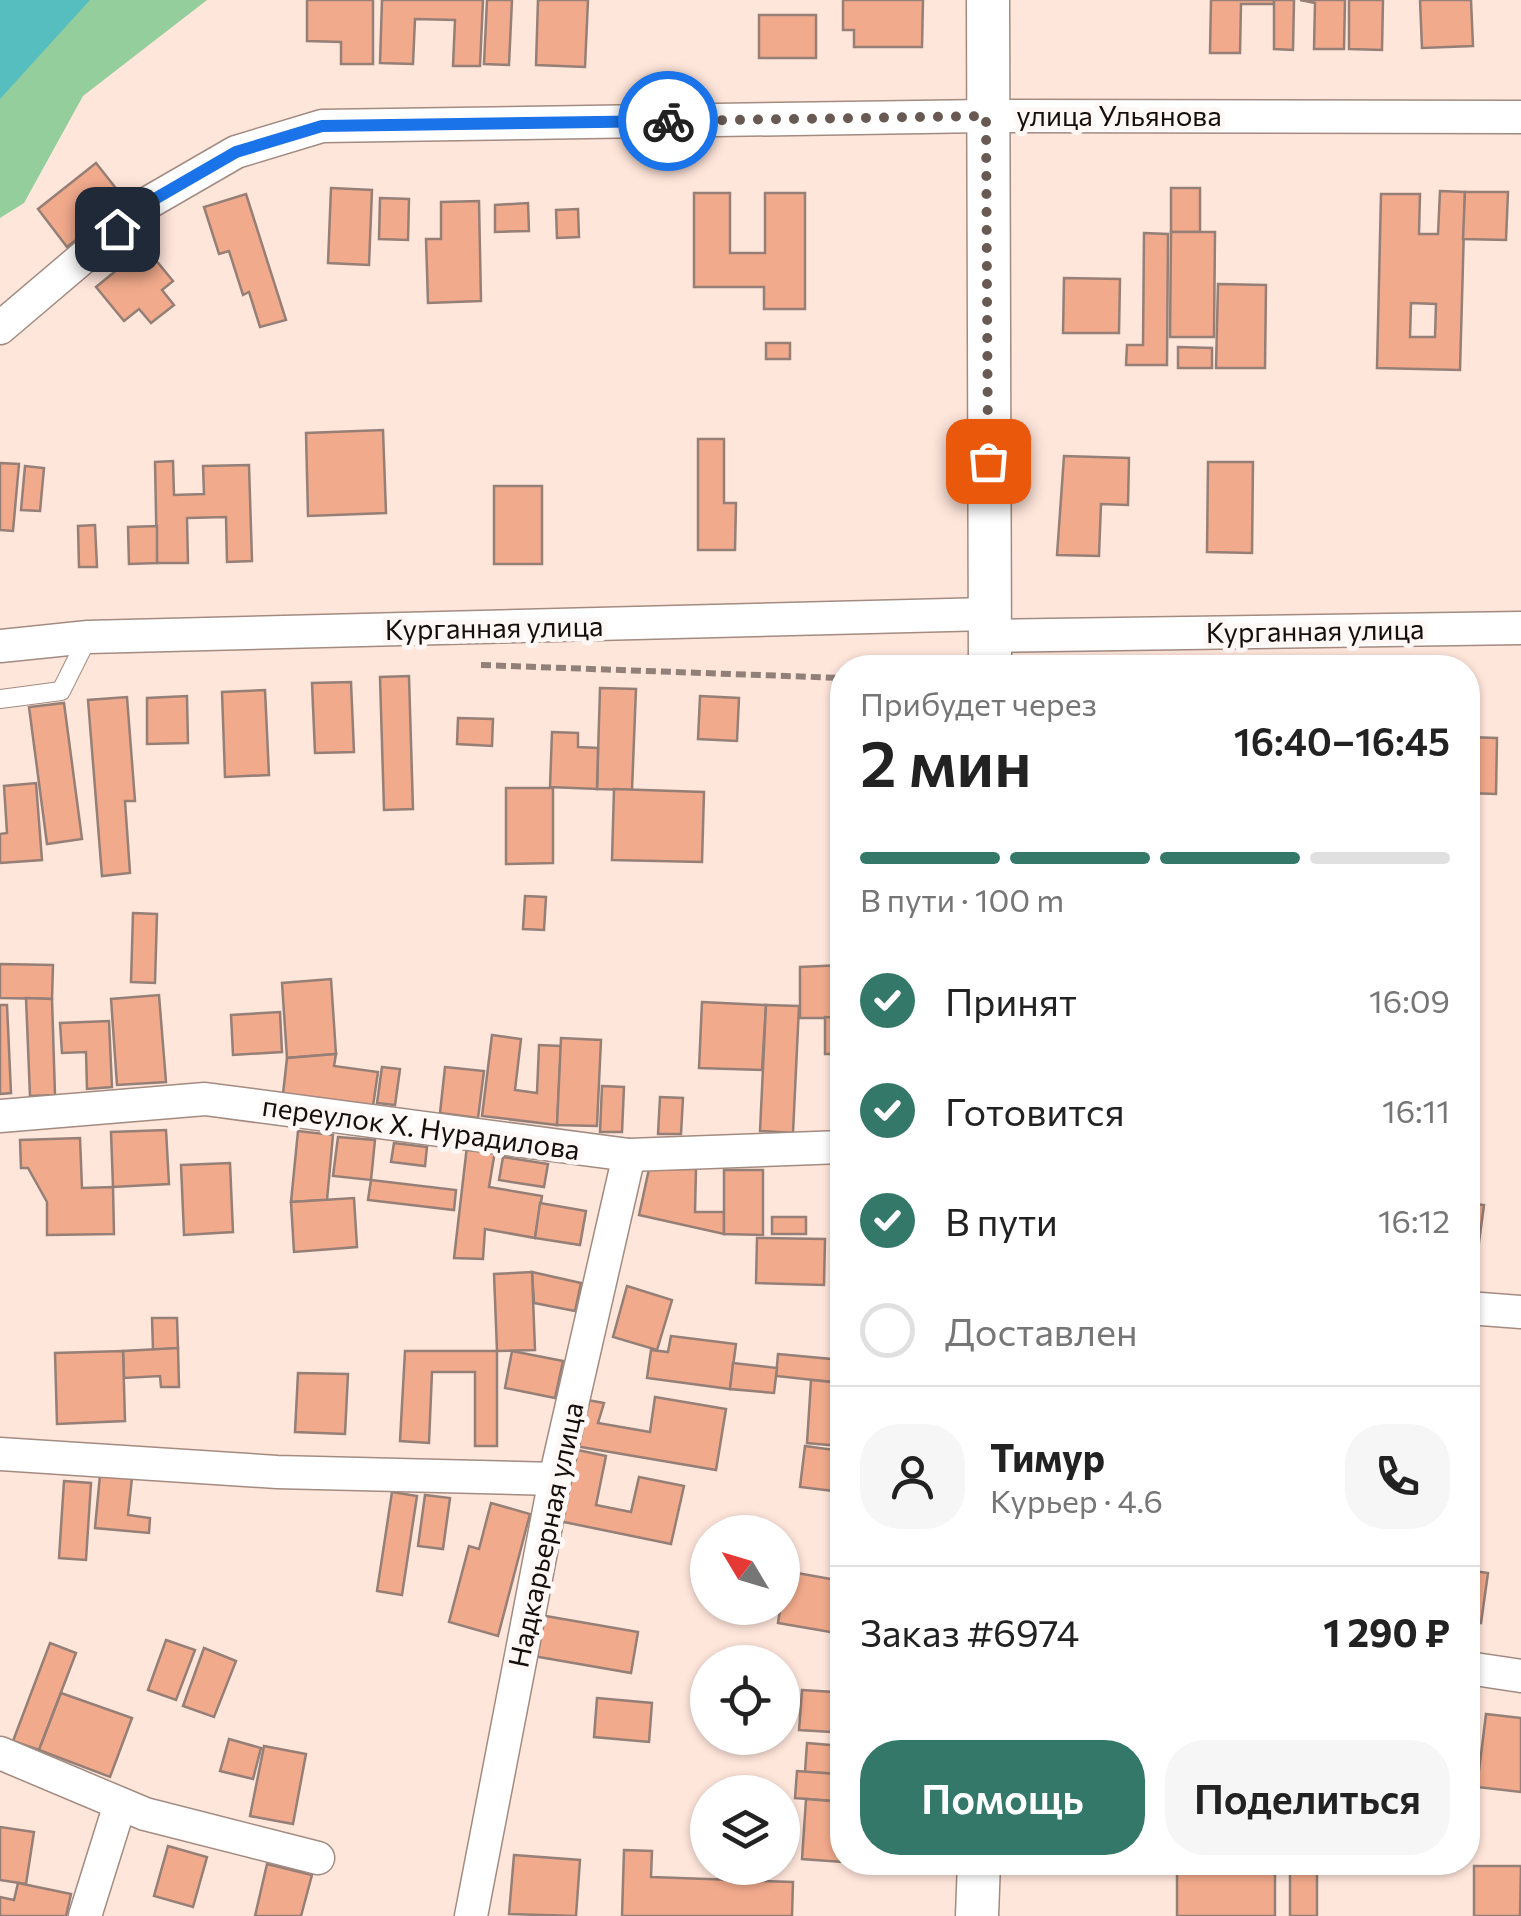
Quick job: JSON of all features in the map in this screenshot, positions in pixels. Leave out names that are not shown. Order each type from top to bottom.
[{"type":"street","points":[[988,0],[989,639]]},
{"type":"street","name":"улица Ульянова","points":[[0,328],[146,204],[236,152],[322,126],[986,116],[1521,117]]},
{"type":"street","name":"Курганная улица","points":[[0,646],[88,637],[989,639],[1521,628]]},
{"type":"street","name":"переулок Х. Нурадилова","points":[[0,1116],[204,1099],[629,1155],[830,1147]]},
{"type":"street","name":"Надкарьерная улица","points":[[471,1916],[556,1479],[629,1155]]},
{"type":"street","points":[[1480,1309],[1521,1312]]},
{"type":"street","points":[[0,1454],[277,1472],[556,1479]]},
{"type":"street","points":[[1480,1670],[1521,1676]]},
{"type":"street","points":[[0,1753],[145,1814],[318,1858]]},
{"type":"street","points":[[85,1916],[120,1804]]},
{"type":"street","points":[[978,1916],[979,1875]]},
{"type":"lane","points":[[0,699],[60,691],[88,637]]},
{"type":"path","points":[[466,664],[830,678]]},
{"type":"green space","points":[[80,0],[207,0],[83,96],[24,203],[0,218],[0,98]]},
{"type":"water","points":[[0,0],[90,0],[0,99]]},
{"type":"building","points":[[307,0],[373,0],[373,64],[341,64],[341,42],[307,41]]},
{"type":"building","points":[[382,0],[483,0],[480,66],[453,66],[455,20],[415,19],[413,64],[380,63]]},
{"type":"building","points":[[487,0],[512,0],[509,65],[484,64]]},
{"type":"building","points":[[538,0],[588,0],[585,67],[536,65]]},
{"type":"building","points":[[843,0],[923,0],[922,47],[854,47],[854,30],[843,30]]},
{"type":"building","points":[[1211,0],[1274,0],[1274,4],[1241,4],[1240,53],[1210,53]]},
{"type":"building","points":[[1274,0],[1294,0],[1293,50],[1274,49]]},
{"type":"building","points":[[1300,0],[1345,0],[1344,49],[1314,49],[1315,3]]},
{"type":"building","points":[[1349,0],[1383,0],[1382,50],[1349,49]]},
{"type":"building","points":[[1420,0],[1471,0],[1473,46],[1422,48]]},
{"type":"building","points":[[759,15],[816,15],[816,58],[759,58]]},
{"type":"building","points":[[96,163],[126,201],[67,247],[38,209]]},
{"type":"building","points":[[331,188],[372,190],[369,265],[328,263]]},
{"type":"building","points":[[1171,188],[1200,188],[1200,232],[1171,232]]},
{"type":"building","points":[[1440,191],[1465,192],[1460,370],[1377,368],[1381,194],[1420,194],[1419,234],[1438,234]],"holes":[[[1411,303],[1436,304],[1435,337],[1410,337]]]},
{"type":"building","points":[[1465,192],[1508,192],[1506,240],[1463,239]]},
{"type":"building","points":[[694,193],[730,193],[730,253],[765,253],[765,193],[805,193],[805,309],[764,309],[764,287],[694,287]]},
{"type":"building","points":[[246,194],[286,320],[260,327],[249,292],[243,295],[229,251],[219,254],[204,207]]},
{"type":"building","points":[[380,198],[409,199],[408,240],[379,239]]},
{"type":"building","points":[[479,201],[481,301],[428,303],[426,239],[441,239],[441,202]]},
{"type":"building","points":[[528,203],[529,231],[495,232],[495,205]]},
{"type":"building","points":[[578,209],[579,237],[557,238],[556,210]]},
{"type":"building","points":[[1171,232],[1215,232],[1214,337],[1170,337]]},
{"type":"building","points":[[1144,233],[1168,234],[1167,365],[1126,365],[1127,345],[1143,345]]},
{"type":"building","points":[[145,247],[173,281],[162,290],[174,305],[151,323],[139,309],[124,321],[96,287]]},
{"type":"building","points":[[1064,278],[1120,279],[1119,333],[1063,333]]},
{"type":"building","points":[[1218,284],[1266,285],[1265,368],[1216,368]]},
{"type":"building","points":[[766,343],[790,343],[790,359],[766,359]]},
{"type":"building","points":[[1178,347],[1212,348],[1212,368],[1178,368]]},
{"type":"building","points":[[383,430],[386,513],[308,516],[306,433]]},
{"type":"building","points":[[698,439],[724,439],[724,503],[736,503],[735,550],[698,550]]},
{"type":"building","points":[[1064,456],[1129,458],[1128,505],[1101,504],[1099,556],[1057,555]]},
{"type":"building","points":[[173,461],[174,495],[204,494],[203,466],[249,465],[252,561],[227,562],[226,517],[187,518],[188,563],[157,563],[155,462]]},
{"type":"building","points":[[1208,462],[1253,462],[1252,553],[1207,552]]},
{"type":"building","points":[[0,463],[19,464],[13,531],[0,530]]},
{"type":"building","points":[[25,466],[44,468],[40,511],[21,510]]},
{"type":"building","points":[[494,486],[542,486],[542,564],[494,564]]},
{"type":"building","points":[[95,525],[97,567],[79,567],[78,526]]},
{"type":"building","points":[[157,526],[157,563],[129,564],[128,527]]},
{"type":"building","points":[[409,676],[413,809],[384,810],[380,677]]},
{"type":"building","points":[[351,682],[354,752],[315,753],[312,683]]},
{"type":"building","points":[[600,688],[636,689],[632,790],[597,789]]},
{"type":"building","points":[[265,690],[269,775],[225,777],[222,692]]},
{"type":"building","points":[[187,696],[188,743],[147,744],[147,698]]},
{"type":"building","points":[[700,696],[739,698],[737,741],[698,739]]},
{"type":"building","points":[[127,697],[135,801],[125,801],[130,873],[102,876],[88,700]]},
{"type":"building","points":[[64,703],[82,839],[47,844],[29,707]]},
{"type":"building","points":[[458,718],[493,719],[492,746],[457,744]]},
{"type":"building","points":[[552,732],[578,733],[578,747],[598,748],[597,789],[550,787]]},
{"type":"building","points":[[1480,737],[1497,738],[1496,794],[1480,793]]},
{"type":"building","points":[[36,783],[42,860],[0,863],[0,834],[7,833],[4,786]]},
{"type":"building","points":[[506,788],[553,788],[553,863],[506,864]]},
{"type":"building","points":[[614,789],[704,792],[702,862],[612,860]]},
{"type":"building","points":[[525,896],[546,897],[544,930],[523,929]]},
{"type":"building","points":[[133,913],[157,914],[155,983],[131,982]]},
{"type":"building","points":[[0,964],[53,965],[52,999],[0,998]]},
{"type":"building","points":[[830,966],[830,1018],[800,1018],[800,967]]},
{"type":"building","points":[[331,979],[336,1054],[287,1058],[282,983]]},
{"type":"building","points":[[159,995],[166,1082],[117,1085],[111,999]]},
{"type":"building","points":[[26,998],[52,999],[55,1095],[30,1096]]},
{"type":"building","points":[[702,1002],[766,1005],[762,1070],[699,1068]]},
{"type":"building","points":[[0,1005],[7,1005],[11,1093],[0,1094]]},
{"type":"building","points":[[766,1005],[799,1006],[793,1133],[760,1131]]},
{"type":"building","points":[[280,1012],[282,1052],[233,1055],[231,1015]]},
{"type":"building","points":[[825,1017],[830,1017],[830,1054],[825,1054]]},
{"type":"building","points":[[109,1021],[112,1087],[87,1089],[86,1052],[62,1053],[60,1023]]},
{"type":"building","points":[[492,1035],[521,1039],[515,1090],[537,1093],[539,1045],[561,1046],[557,1125],[482,1116]]},
{"type":"building","points":[[561,1038],[601,1040],[597,1126],[557,1125]]},
{"type":"building","points":[[336,1054],[334,1066],[378,1072],[373,1106],[283,1094],[287,1058]]},
{"type":"building","points":[[382,1067],[400,1069],[395,1105],[377,1103]]},
{"type":"building","points":[[445,1067],[484,1071],[478,1118],[440,1113]]},
{"type":"building","points":[[602,1086],[624,1087],[622,1132],[600,1132]]},
{"type":"building","points":[[660,1097],[683,1098],[681,1134],[658,1134]]},
{"type":"building","points":[[166,1130],[169,1184],[113,1187],[111,1132]]},
{"type":"building","points":[[298,1131],[333,1135],[327,1200],[291,1202]]},
{"type":"building","points":[[338,1137],[375,1140],[371,1180],[333,1176]]},
{"type":"building","points":[[80,1138],[82,1188],[113,1187],[114,1234],[47,1235],[47,1202],[28,1168],[21,1168],[20,1140]]},
{"type":"building","points":[[394,1143],[427,1147],[425,1166],[391,1162]]},
{"type":"building","points":[[467,1146],[495,1151],[489,1187],[542,1196],[535,1238],[485,1229],[483,1259],[454,1258]]},
{"type":"building","points":[[503,1157],[548,1164],[544,1187],[499,1180]]},
{"type":"building","points":[[230,1163],[233,1232],[184,1235],[181,1165]]},
{"type":"building","points":[[649,1169],[696,1169],[695,1212],[724,1212],[724,1234],[639,1215]]},
{"type":"building","points":[[724,1170],[763,1170],[763,1235],[724,1234]]},
{"type":"building","points":[[371,1180],[456,1190],[454,1210],[368,1200]]},
{"type":"building","points":[[354,1198],[357,1247],[294,1252],[291,1202]]},
{"type":"building","points":[[540,1203],[586,1211],[580,1245],[535,1238]]},
{"type":"building","points":[[772,1217],[806,1217],[806,1234],[772,1234]]},
{"type":"building","points":[[757,1238],[825,1239],[824,1285],[756,1283]]},
{"type":"building","points":[[532,1272],[581,1283],[575,1311],[534,1303]]},
{"type":"building","points":[[532,1272],[535,1350],[497,1351],[494,1274]]},
{"type":"building","points":[[627,1286],[672,1300],[657,1350],[613,1337]]},
{"type":"building","points":[[152,1318],[177,1318],[178,1348],[153,1350]]},
{"type":"building","points":[[671,1336],[736,1344],[730,1389],[647,1378],[651,1350],[668,1352]]},
{"type":"building","points":[[178,1348],[179,1387],[161,1387],[160,1376],[124,1378],[123,1351]]},
{"type":"building","points":[[123,1351],[125,1421],[57,1424],[55,1353]]},
{"type":"building","points":[[405,1351],[497,1351],[497,1446],[475,1446],[475,1372],[432,1372],[429,1443],[400,1441]]},
{"type":"building","points":[[512,1351],[563,1361],[555,1398],[505,1388]]},
{"type":"building","points":[[778,1354],[830,1359],[830,1382],[776,1376]]},
{"type":"building","points":[[733,1363],[777,1368],[774,1393],[730,1389]]},
{"type":"building","points":[[298,1373],[348,1374],[345,1434],[295,1432]]},
{"type":"building","points":[[811,1380],[830,1382],[830,1445],[807,1443]]},
{"type":"building","points":[[655,1397],[726,1409],[716,1470],[575,1446],[587,1400],[604,1403],[598,1423],[650,1432]]},
{"type":"building","points":[[805,1446],[830,1449],[830,1491],[800,1487]]},
{"type":"building","points":[[573,1449],[606,1456],[596,1505],[631,1512],[639,1477],[684,1486],[671,1544],[559,1521]]},
{"type":"building","points":[[100,1475],[132,1478],[128,1515],[150,1518],[149,1533],[95,1528]]},
{"type":"building","points":[[64,1481],[91,1483],[86,1560],[59,1558]]},
{"type":"building","points":[[392,1492],[417,1496],[402,1595],[377,1591]]},
{"type":"building","points":[[425,1495],[450,1498],[443,1549],[418,1546]]},
{"type":"building","points":[[491,1503],[530,1514],[498,1636],[449,1622],[469,1546],[479,1549]]},
{"type":"building","points":[[1480,1572],[1488,1573],[1480,1623]]},
{"type":"building","points":[[800,1574],[830,1579],[830,1632],[790,1625],[800,1625]]},
{"type":"building","points":[[540,1615],[638,1632],[631,1673],[533,1656]]},
{"type":"building","points":[[166,1640],[195,1650],[176,1700],[148,1690]]},
{"type":"building","points":[[50,1643],[76,1653],[39,1750],[13,1741]]},
{"type":"building","points":[[204,1648],[236,1661],[214,1717],[183,1706]]},
{"type":"building","points":[[802,1690],[830,1692],[830,1732],[800,1730]]},
{"type":"building","points":[[61,1693],[132,1718],[110,1777],[39,1750]]},
{"type":"building","points":[[597,1698],[652,1703],[649,1742],[594,1737]]},
{"type":"building","points":[[1486,1714],[1521,1718],[1521,1792],[1480,1787]]},
{"type":"building","points":[[229,1739],[261,1748],[253,1779],[220,1771]]},
{"type":"building","points":[[807,1743],[830,1745],[830,1773],[805,1772]]},
{"type":"building","points":[[264,1746],[306,1754],[293,1824],[250,1816]]},
{"type":"building","points":[[797,1771],[830,1774],[830,1801],[800,1798]]},
{"type":"building","points":[[806,1799],[830,1801],[830,1861],[802,1859]]},
{"type":"building","points":[[0,1827],[34,1832],[26,1884],[0,1880]]},
{"type":"building","points":[[168,1846],[207,1857],[193,1907],[154,1896]]},
{"type":"building","points":[[624,1850],[652,1851],[651,1877],[690,1878],[690,1885],[793,1885],[792,1916],[622,1916]]},
{"type":"building","points":[[514,1855],[580,1860],[576,1916],[509,1914]]},
{"type":"building","points":[[267,1864],[312,1875],[301,1916],[255,1916]]},
{"type":"building","points":[[1480,1866],[1521,1866],[1520,1916],[1474,1916],[1474,1875],[1480,1875]]},
{"type":"building","points":[[1177,1875],[1275,1875],[1275,1916],[1177,1916]]},
{"type":"building","points":[[1290,1875],[1317,1875],[1317,1916],[1290,1916]]},
{"type":"building","points":[[18,1883],[71,1894],[66,1916],[0,1916],[0,1897],[14,1900]]},
{"type":"way so far","points":[[668,121],[986,116],[988,461]]},
{"type":"route","points":[[117,229],[146,204],[236,152],[322,126],[668,121]]}]
